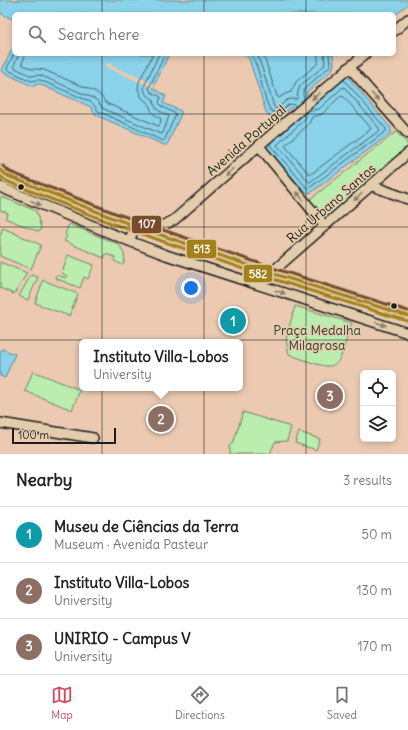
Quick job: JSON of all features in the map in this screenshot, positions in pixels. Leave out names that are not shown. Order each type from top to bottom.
[{"type":"street","points":[[396,29],[408,19]]},
{"type":"street","name":"Avenida Portugal","points":[[136,225],[164,225],[174,220],[363,56]]},
{"type":"street","points":[[347,69],[408,134]]},
{"type":"street","points":[[261,144],[325,226]]},
{"type":"street","name":"Rua Urbano Santos","points":[[271,273],[408,153]]},
{"type":"street","points":[[0,170],[13,178],[113,218],[271,273],[408,316]]},
{"type":"street","points":[[370,185],[408,199]]},
{"type":"street","points":[[0,187],[157,252],[408,333]]},
{"type":"street","points":[[129,241],[136,225]]},
{"type":"street","points":[[157,252],[164,236]]},
{"type":"street","points":[[0,422],[93,438]]},
{"type":"green space","points":[[396,132],[407,143],[408,149],[326,221],[309,200]]},
{"type":"green space","points":[[2,197],[36,211],[41,228],[39,232],[5,218],[8,213],[0,210],[0,198]]},
{"type":"green space","points":[[69,224],[120,245],[125,257],[123,265],[114,261],[115,257],[106,254],[104,258],[64,241],[67,236],[65,234]]},
{"type":"green space","points":[[3,228],[41,245],[31,269],[0,256],[0,235]]},
{"type":"green space","points":[[68,255],[94,265],[88,279],[84,277],[80,288],[55,278],[56,275],[66,278],[67,276],[62,273]]},
{"type":"green space","points":[[0,262],[27,273],[14,294],[0,288]]},
{"type":"green space","points":[[31,275],[38,277],[28,300],[19,296]]},
{"type":"green space","points":[[43,280],[78,294],[69,316],[35,303]]},
{"type":"green space","name":"Praça Medalha Milagrosa","points":[[295,306],[352,323],[341,356],[335,364],[331,366],[322,365],[289,354],[286,339]]},
{"type":"green space","points":[[33,371],[80,391],[72,410],[25,391]]},
{"type":"green space","points":[[243,412],[291,427],[287,441],[275,442],[271,454],[230,454],[230,446],[233,444]]},
{"type":"green space","points":[[299,432],[320,439],[316,450],[295,443]]},
{"type":"water","points":[[0,0],[408,0],[408,4],[396,14],[396,12],[12,12],[12,19],[0,13]]},
{"type":"water","points":[[12,49],[12,56],[168,56],[153,88],[166,96],[163,103],[181,111],[181,114],[168,143],[164,145],[96,115],[91,107],[39,84],[32,86],[3,72],[2,70]]},
{"type":"water","points":[[247,56],[333,56],[334,64],[332,70],[307,92],[309,101],[346,75],[391,128],[391,133],[312,192],[305,192],[265,146],[297,113],[291,107],[279,119],[268,115]]},
{"type":"water","points":[[2,349],[15,354],[5,378],[0,376],[0,353]]},
{"type":"pier","points":[[108,63],[155,84],[153,88],[107,68],[106,65]]},
{"type":"transit line","name":"107","points":[[3,166],[10,172],[115,213],[273,268],[408,311]]},
{"type":"transit line","name":"513","points":[[0,170],[8,176],[113,218],[271,273],[408,316]]},
{"type":"transit line","name":"582","points":[[0,176],[6,181],[111,223],[270,278],[407,321]]},
{"type":"place","name":"Museu de Ciências da Terra","points":[[233,321]]},
{"type":"place","name":"UNIRIO - Campus V","points":[[330,396]]},
{"type":"place","name":"Instituto Villa-Lobos","points":[[161,419]]}]
